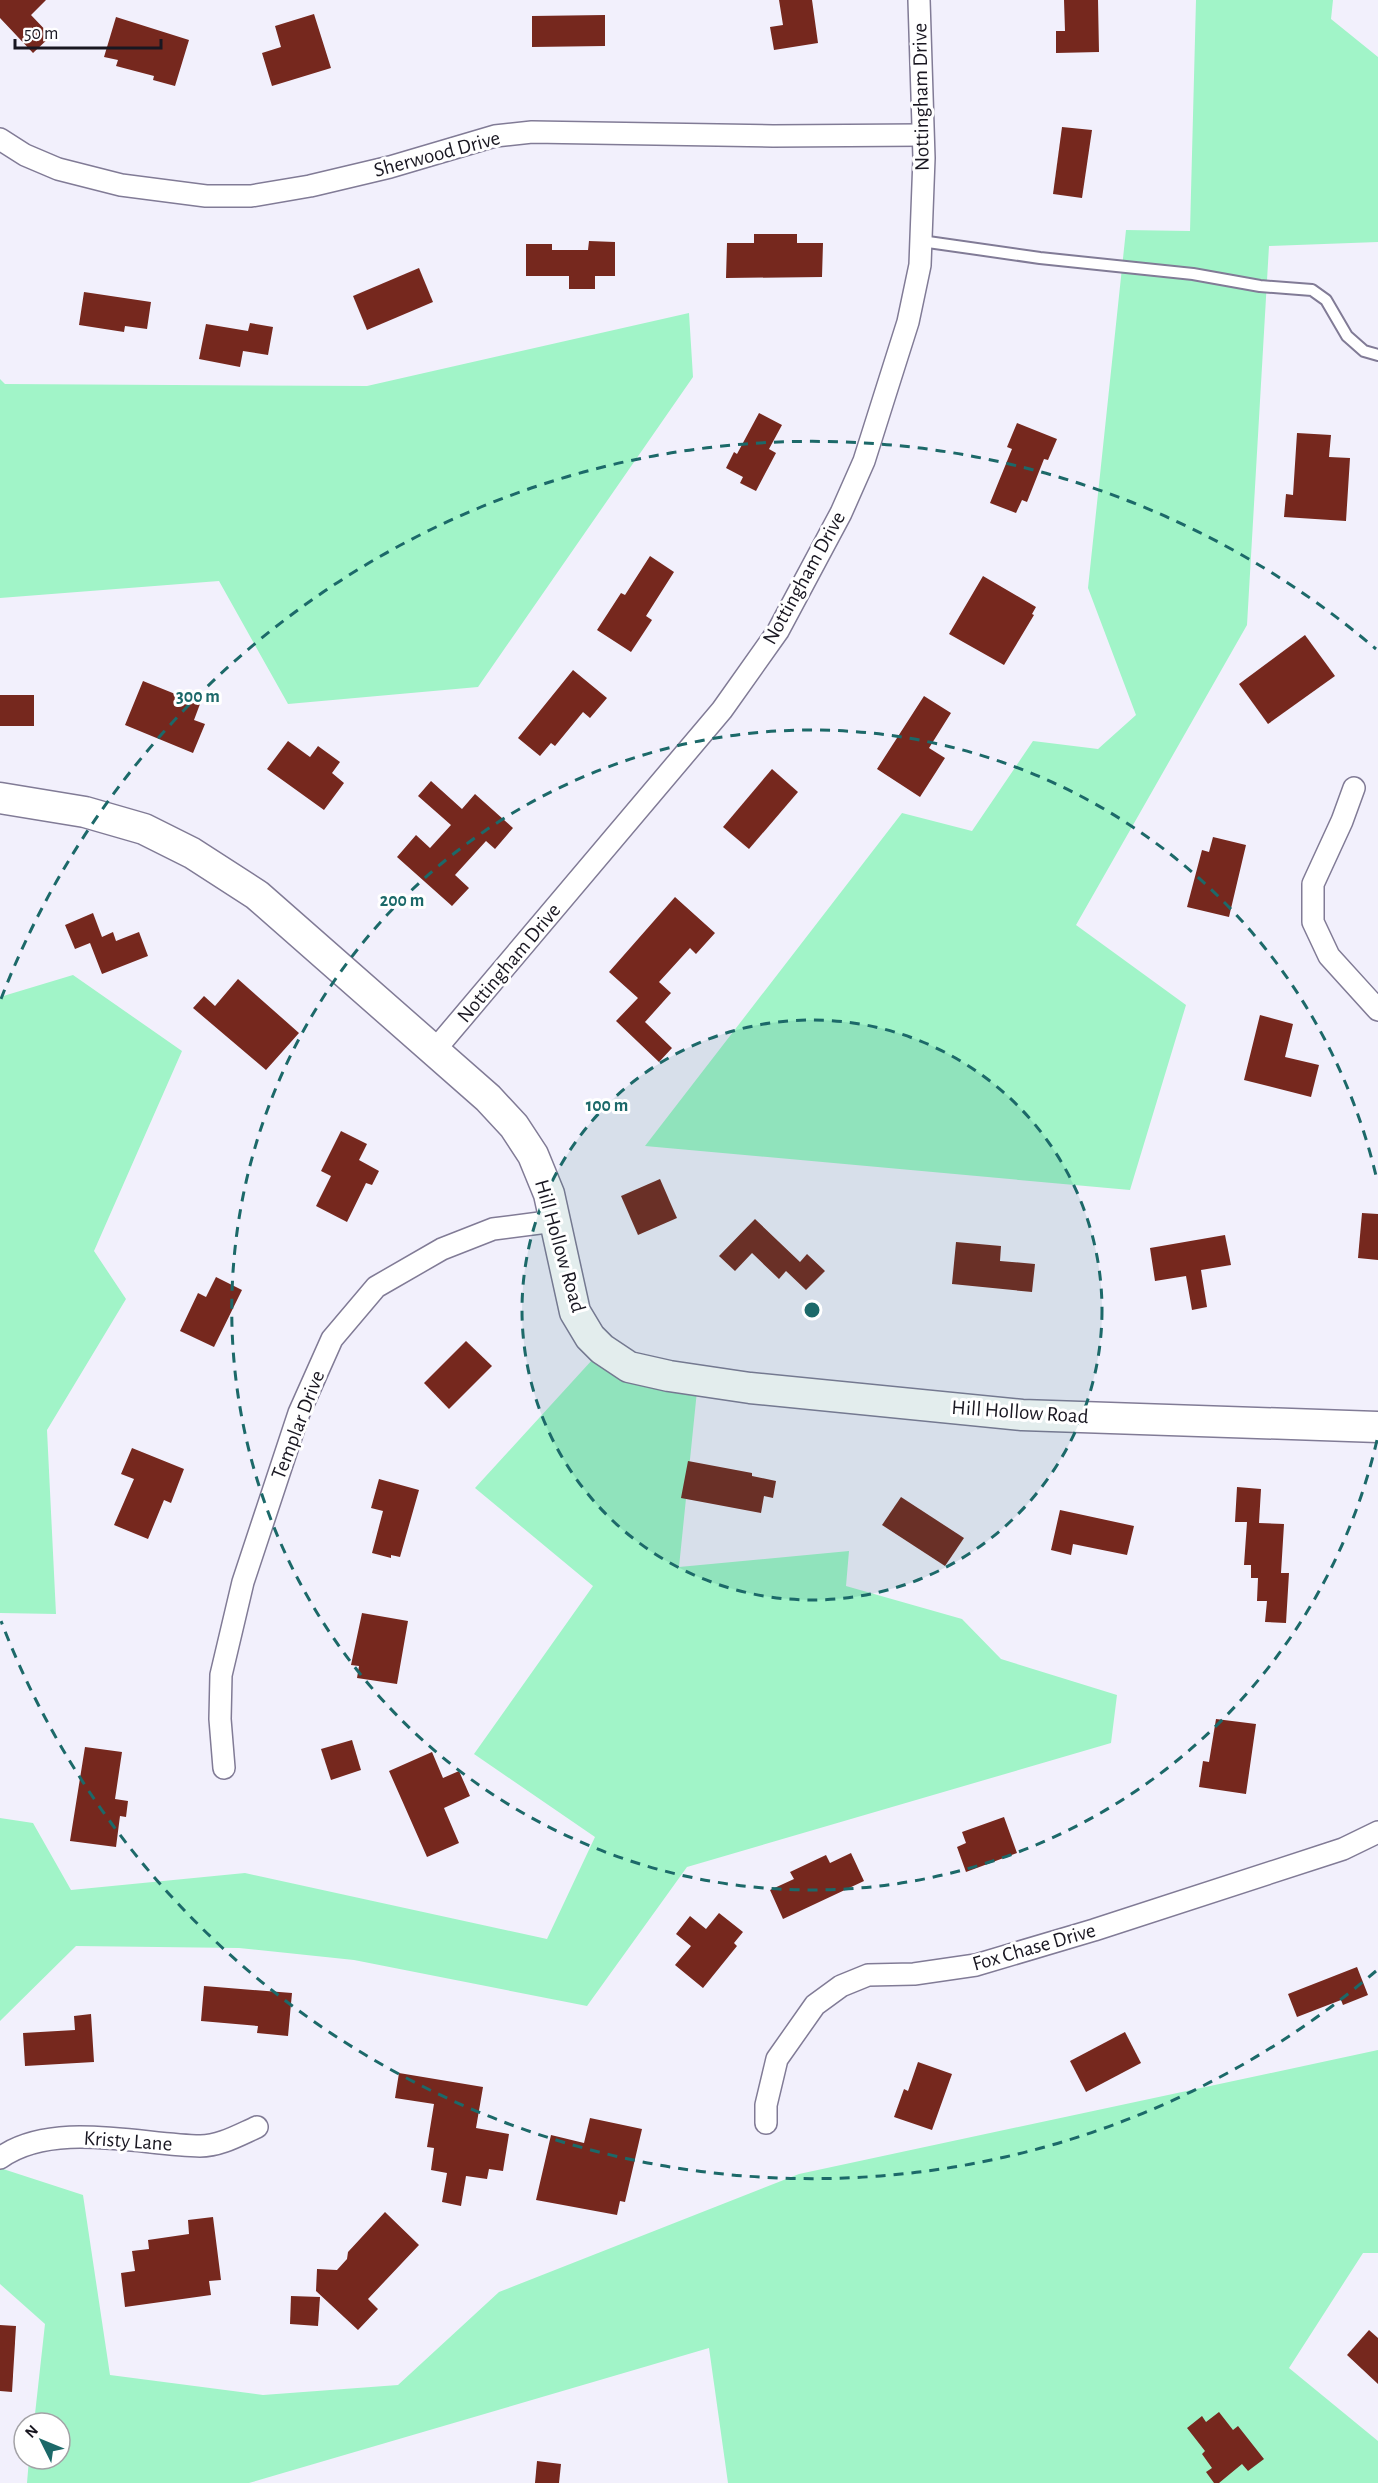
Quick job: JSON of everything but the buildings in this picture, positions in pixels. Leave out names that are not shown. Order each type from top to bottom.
[{"type":"street","name":"Nottingham Drive","points":[[434,1051],[722,710],[778,631],[841,513],[864,461],[909,322],[920,265],[924,158],[918,0]]},
{"type":"street","name":"Sherwood Drive","points":[[0,139],[25,154],[58,169],[121,185],[206,196],[251,196],[378,170],[495,136],[532,132],[773,136],[922,135]]},
{"type":"street","points":[[1354,788],[1342,821],[1313,884],[1314,922],[1329,956],[1378,1010]]},
{"type":"street","name":"Hill Hollow Road","points":[[0,798],[85,812],[144,829],[192,853],[257,895],[488,1098],[514,1126],[533,1155],[549,1194],[575,1312],[590,1337],[602,1349],[629,1366],[669,1376],[750,1388],[1022,1415],[1378,1427]]},
{"type":"street","name":"Templar Drive","points":[[224,1767],[220,1719],[221,1675],[243,1582],[299,1413],[332,1339],[376,1287],[442,1249],[493,1229],[555,1221]]},
{"type":"street","name":"Fox Chase Drive","points":[[766,2123],[766,2105],[777,2060],[814,2005],[841,1986],[868,1975],[915,1974],[976,1965],[1094,1930],[1343,1849],[1378,1832]]},
{"type":"street","name":"Kristy Lane","points":[[0,2158],[34,2143],[80,2136],[202,2146],[227,2140],[257,2127]]},
{"type":"lane","points":[[921,240],[1040,258],[1193,274],[1260,286],[1312,290],[1326,300],[1347,336],[1364,351],[1378,356]]},
{"type":"green space","points":[[1196,0],[1333,0],[1331,19],[1378,57],[1378,242],[1269,246],[1247,625],[1076,925],[1186,1005],[1130,1190],[645,1146],[902,813],[972,831],[1033,741],[1098,749],[1136,715],[1088,588],[1126,230],[1190,231]]},
{"type":"green space","points":[[689,313],[693,377],[478,687],[288,704],[219,581],[0,598],[0,379],[5,384],[367,386]]},
{"type":"green space","points":[[73,975],[182,1051],[94,1251],[126,1299],[47,1430],[56,1614],[0,1613],[0,997]]},
{"type":"green space","points":[[603,1348],[698,1381],[679,1567],[849,1551],[846,1586],[962,1619],[1001,1659],[1117,1695],[1111,1743],[687,1867],[587,2006],[354,1960],[239,1948],[76,1946],[0,2021],[0,1818],[33,1823],[71,1890],[245,1873],[547,1939],[595,1837],[474,1754],[593,1586],[475,1488]]},
{"type":"green space","points":[[1378,2050],[1378,2253],[1363,2253],[1289,2368],[1378,2441],[1378,2483],[728,2483],[709,2348],[249,2483],[27,2483],[28,2471],[72,2471],[72,2411],[35,2411],[45,2324],[0,2284],[0,2168],[83,2195],[110,2375],[263,2395],[398,2385],[499,2292],[799,2174]]}]
